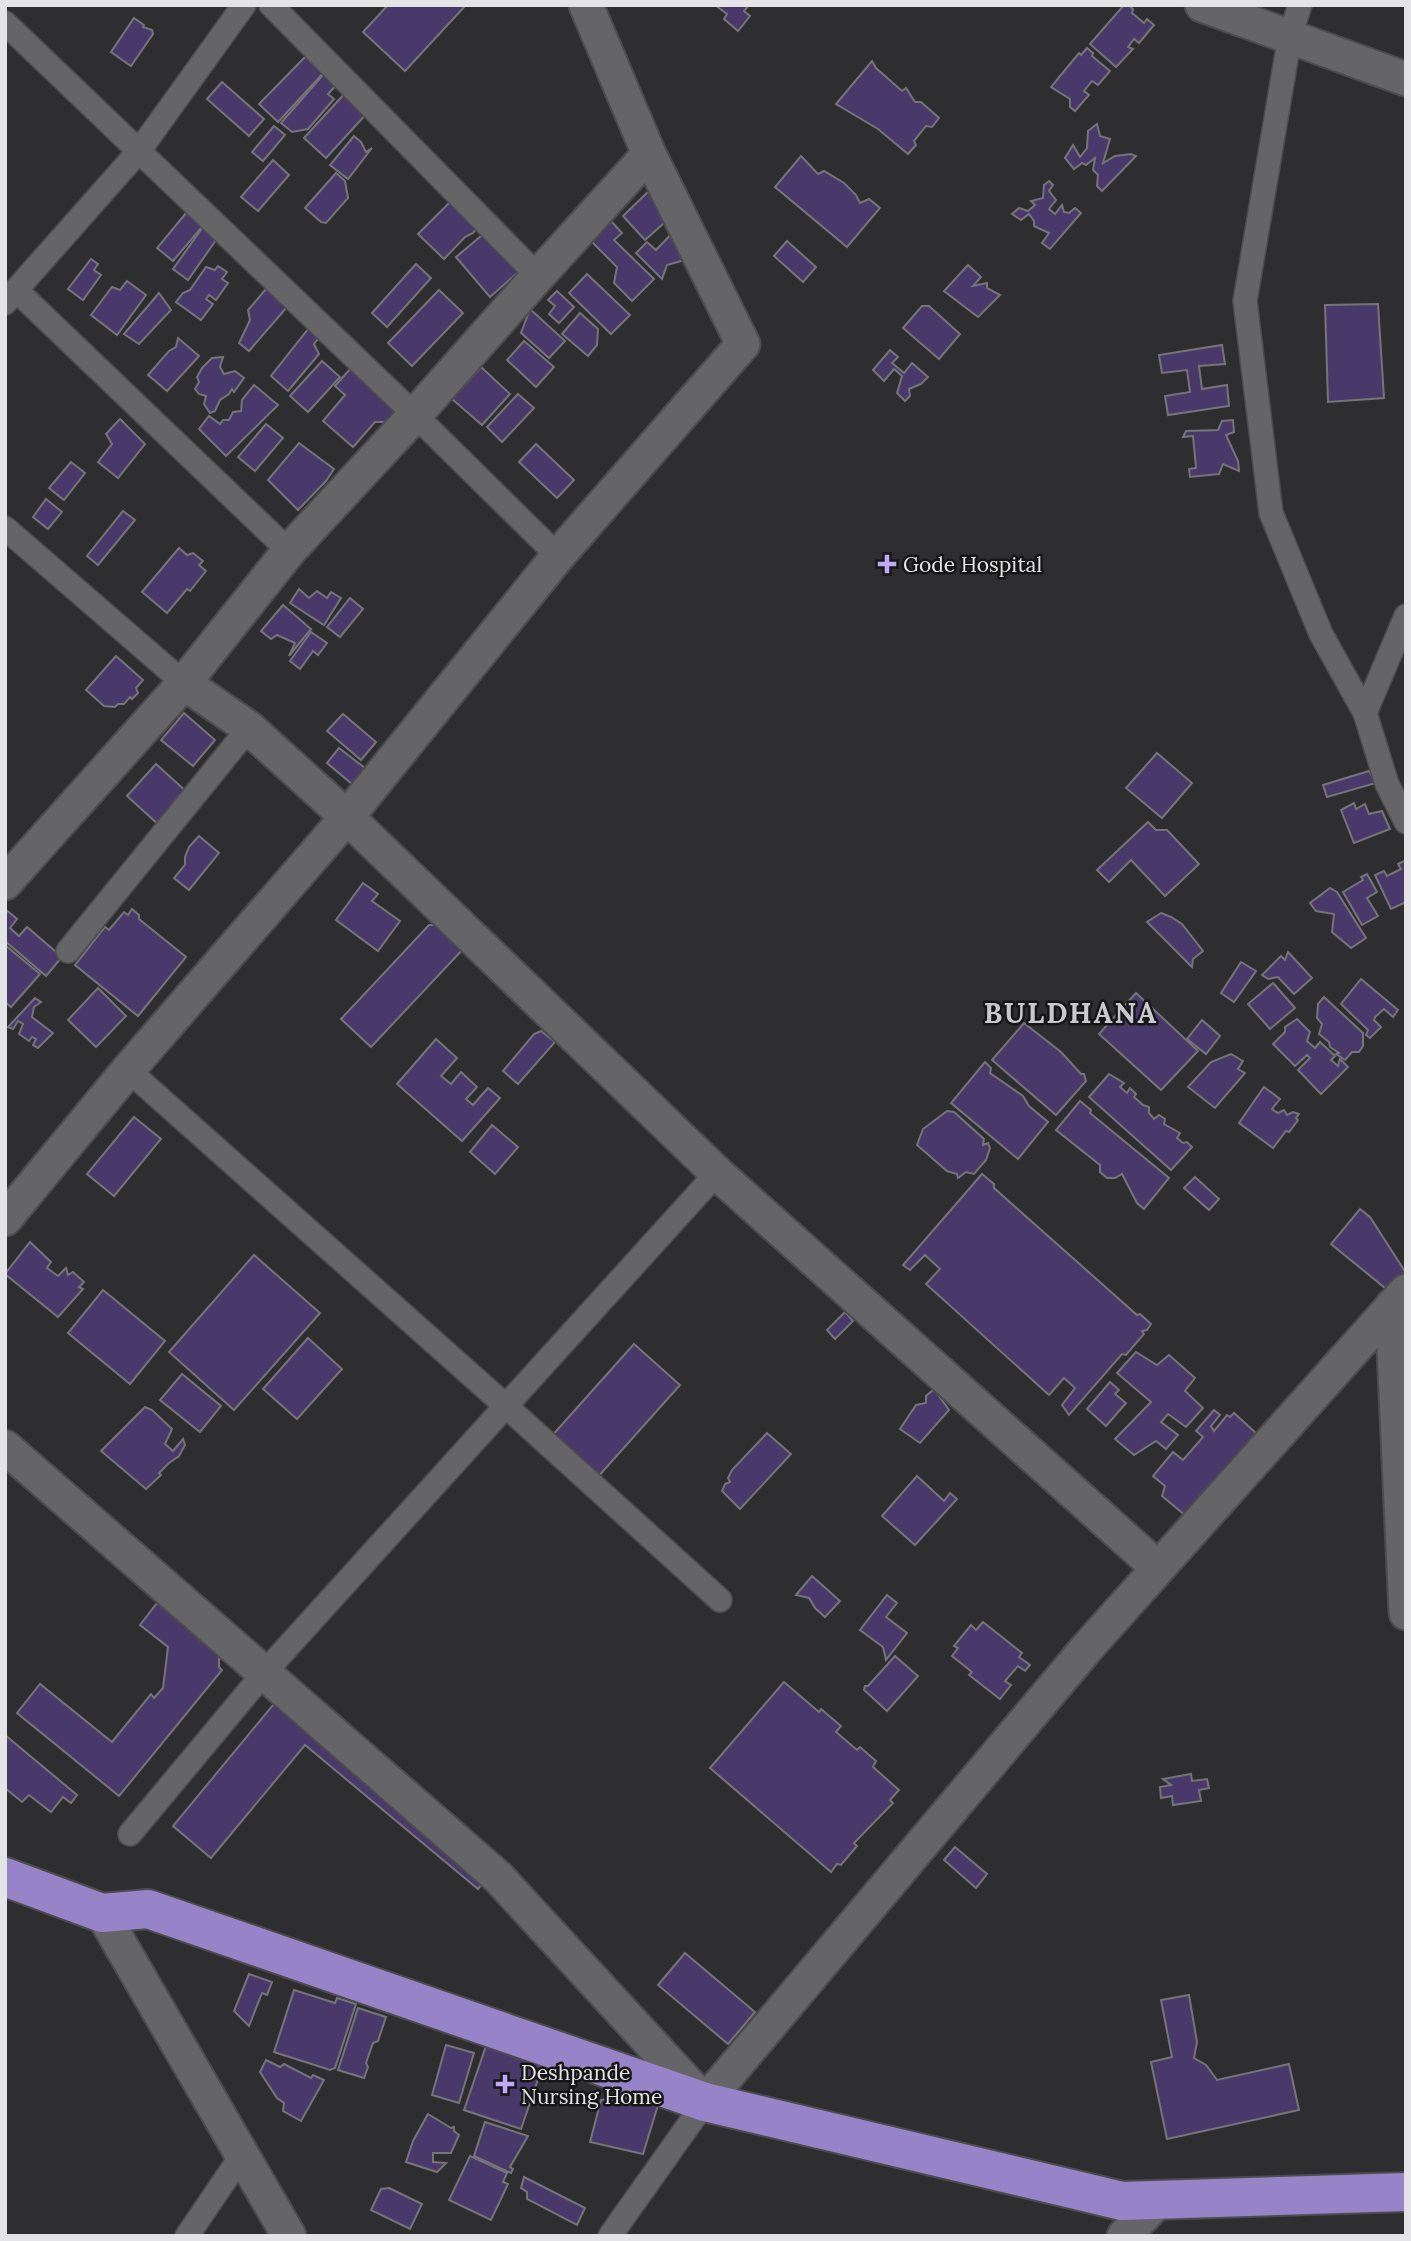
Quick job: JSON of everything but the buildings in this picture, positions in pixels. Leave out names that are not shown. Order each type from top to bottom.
[{"type":"highway","points":[[5,1877],[102,1913],[148,1909],[705,2102],[1122,2200],[1406,2192]]},
{"type":"street","points":[[244,5],[139,151],[11,297],[289,551]]},
{"type":"street","points":[[271,5],[538,276]]},
{"type":"street","points":[[5,1219],[128,1070],[347,817],[558,556],[743,344],[649,154],[586,5]]},
{"type":"street","points":[[1202,5],[1295,21],[1406,79]]},
{"type":"street","points":[[1295,21],[1245,301],[1271,513],[1321,634],[1365,713],[1387,784],[1406,822]]},
{"type":"street","points":[[5,23],[415,415],[558,556]]},
{"type":"street","points":[[5,883],[184,682],[289,551],[649,154]]},
{"type":"street","points":[[5,528],[184,682],[249,728],[347,817],[717,1173],[1158,1568]]},
{"type":"street","points":[[1365,713],[1406,616]]},
{"type":"street","points":[[68,951],[249,728]]},
{"type":"street","points":[[128,1070],[720,1600]]},
{"type":"street","points":[[130,1834],[264,1674],[717,1173]]},
{"type":"street","points":[[610,2236],[705,2102],[1086,1648],[1399,1298]]},
{"type":"street","points":[[1399,1298],[1406,1613]]},
{"type":"street","points":[[5,1447],[498,1877],[705,2102]]},
{"type":"street","points":[[102,1913],[289,2236]]},
{"type":"street","points":[[187,2236],[242,2155]]},
{"type":"street","points":[[1125,2236],[1160,2199]]},
{"type":"place","name":"Gode Hospital","points":[[887,564]]},
{"type":"place","name":"Deshpande Nursing Home","points":[[505,2084]]},
{"type":"district","name":"BULDHANA","points":[[1071,1013]]}]
